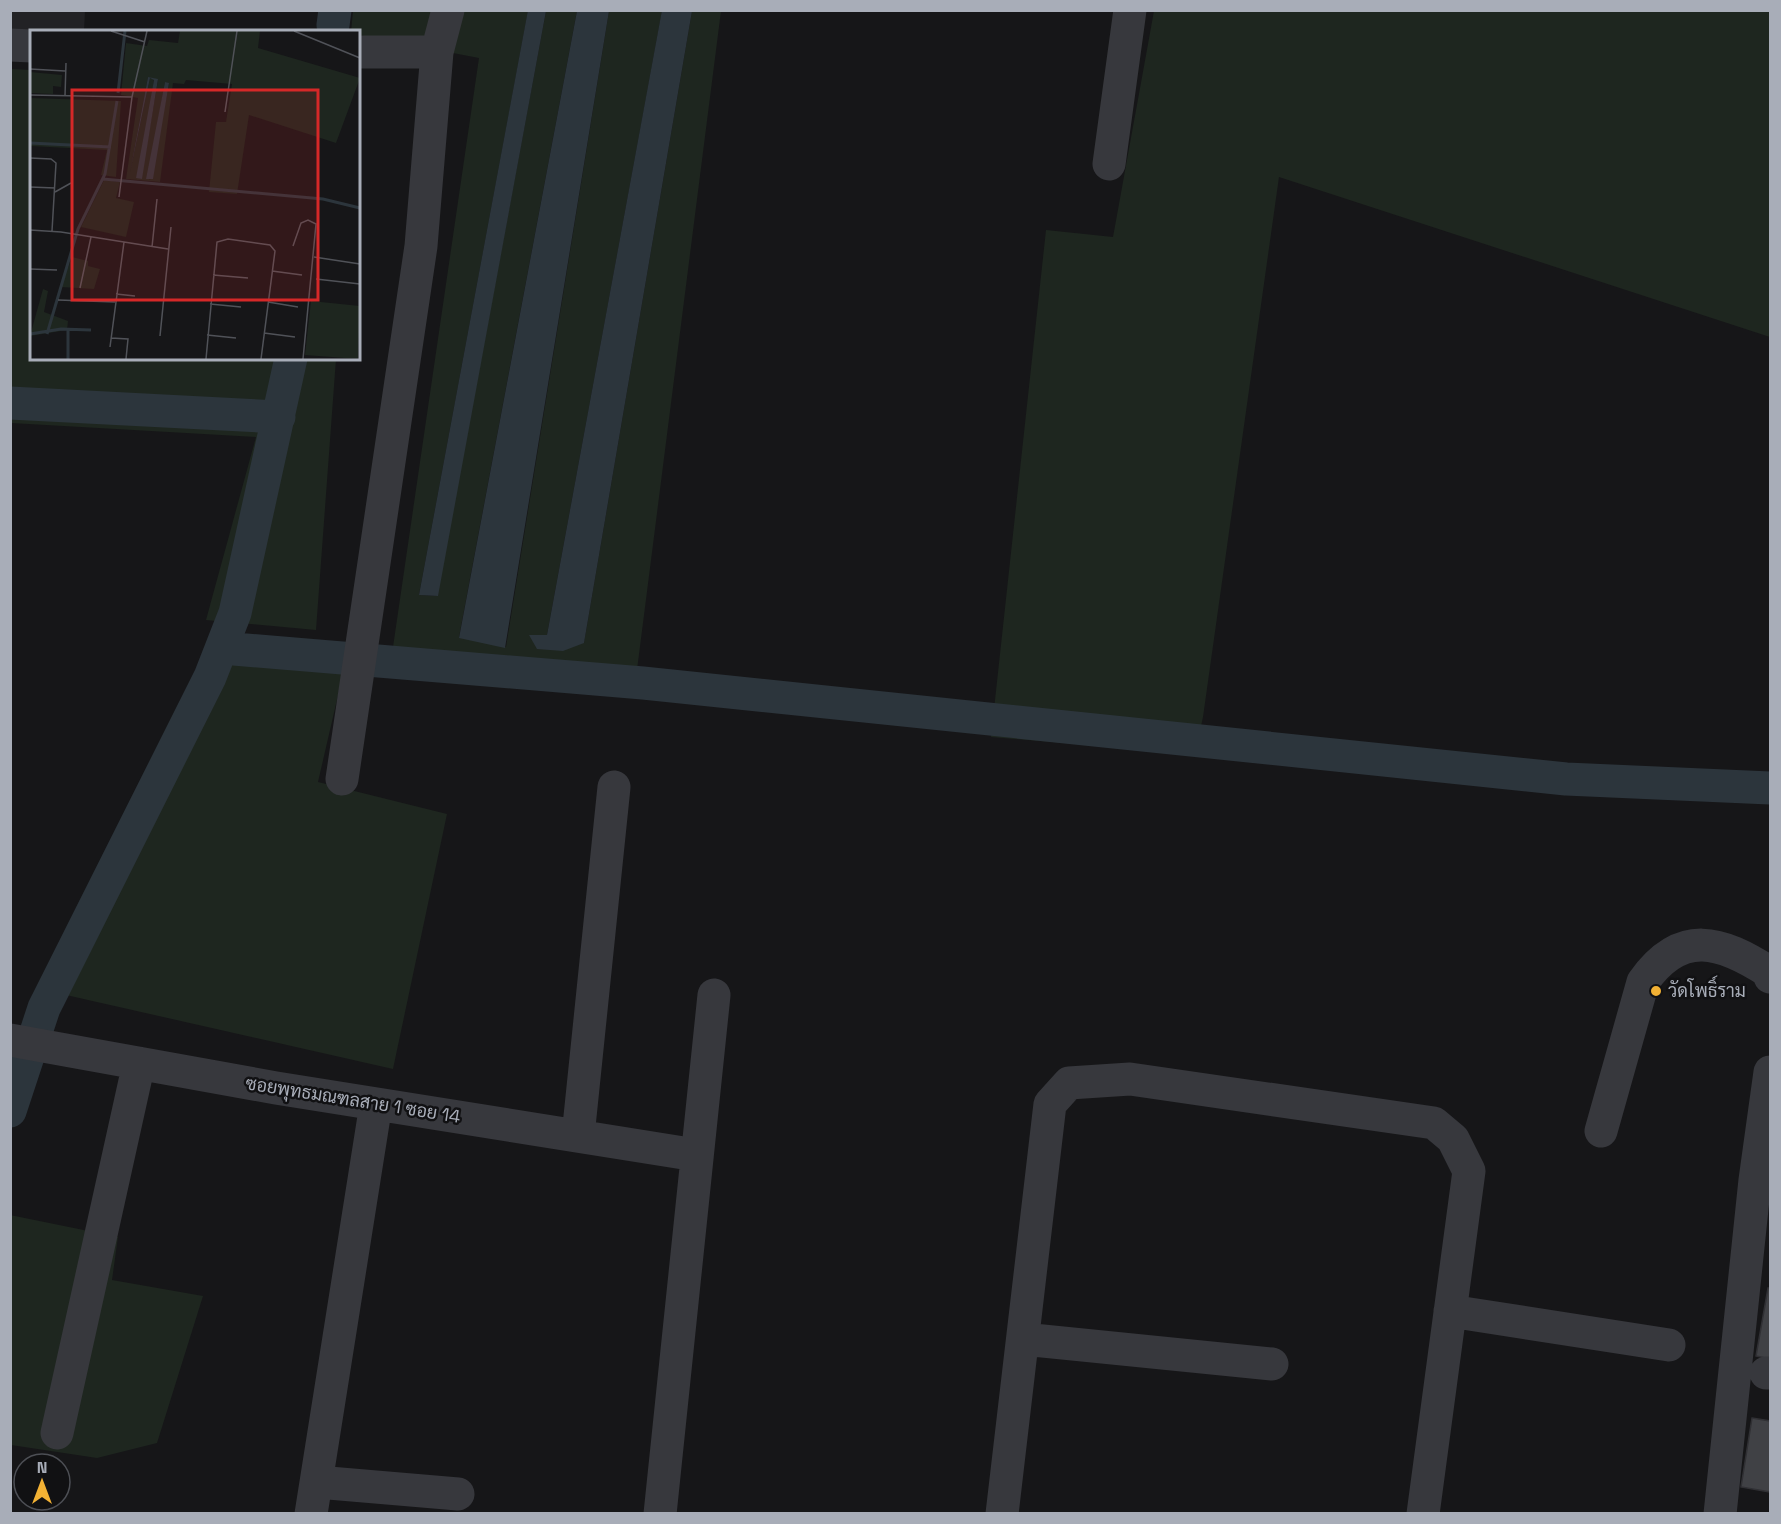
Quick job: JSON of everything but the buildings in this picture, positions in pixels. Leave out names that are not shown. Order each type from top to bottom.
[{"type":"street","points":[[342,779],[421,246],[437,52],[448,10]]},
{"type":"street","points":[[1109,164],[1130,10]]},
{"type":"street","points":[[10,45],[30,46]]},
{"type":"street","points":[[360,52],[437,52]]},
{"type":"street","points":[[578,1136],[614,787]]},
{"type":"street","points":[[1601,1131],[1643,982],[1657,962],[1676,950],[1710,944],[1739,953],[1769,972],[1770,977]]},
{"type":"street","points":[[660,1514],[714,995]]},
{"type":"street","name":"ซอยพุทธมณฑลสาย 1 ซอย 14","points":[[10,1040],[376,1104],[696,1155]]},
{"type":"street","points":[[57,1433],[139,1063]]},
{"type":"street","points":[[1720,1514],[1761,1216],[1770,1072]]},
{"type":"street","points":[[1002,1514],[1050,1104],[1069,1083],[1130,1079],[1434,1124],[1453,1139],[1469,1171],[1423,1514]]},
{"type":"street","points":[[311,1514],[376,1104]]},
{"type":"street","points":[[1450,1311],[1670,1345]]},
{"type":"street","points":[[1023,1339],[1272,1364]]},
{"type":"street","points":[[317,1482],[458,1494]]},
{"type":"shaded area","points":[[528,10],[546,11],[438,596],[419,595]]},
{"type":"shaded area","points":[[662,10],[692,11],[584,643],[563,651],[537,649],[529,635],[547,635]]},
{"type":"shaded area","points":[[11,11],[85,11],[84,30],[30,30],[30,32],[11,33]]},
{"type":"shaded area","points":[[353,11],[528,11],[419,595],[437,596],[546,11],[577,11],[459,637],[506,647],[609,11],[662,11],[547,635],[530,635],[584,643],[692,11],[721,11],[637,670],[393,647],[479,58],[360,35],[360,30],[351,30]]},
{"type":"shaded area","points":[[577,11],[609,11],[505,648],[459,638]]},
{"type":"shaded area","points":[[1154,11],[1770,11],[1770,337],[1279,177],[1203,717],[1195,754],[991,737],[1046,230],[1113,237]]},
{"type":"shaded area","points":[[11,69],[30,70],[30,360],[336,360],[316,630],[206,620],[256,437],[11,423]]},
{"type":"shaded area","points":[[232,657],[345,665],[318,782],[447,814],[393,1069],[66,995]]},
{"type":"shaded area","points":[[10,1215],[118,1237],[112,1280],[203,1296],[157,1443],[97,1458],[72,1454],[72,1452],[11,1445]]},
{"type":"waterway","points":[[333,25],[335,10]]},
{"type":"waterway","points":[[10,1111],[44,1008],[210,677],[235,613],[291,360]]},
{"type":"waterway","points":[[10,403],[279,417]]},
{"type":"waterway","points":[[222,648],[643,683],[1566,779],[1770,788]]},
{"type":"place","name":"วัดโพธิ์ราม","points":[[1656,991]]}]
